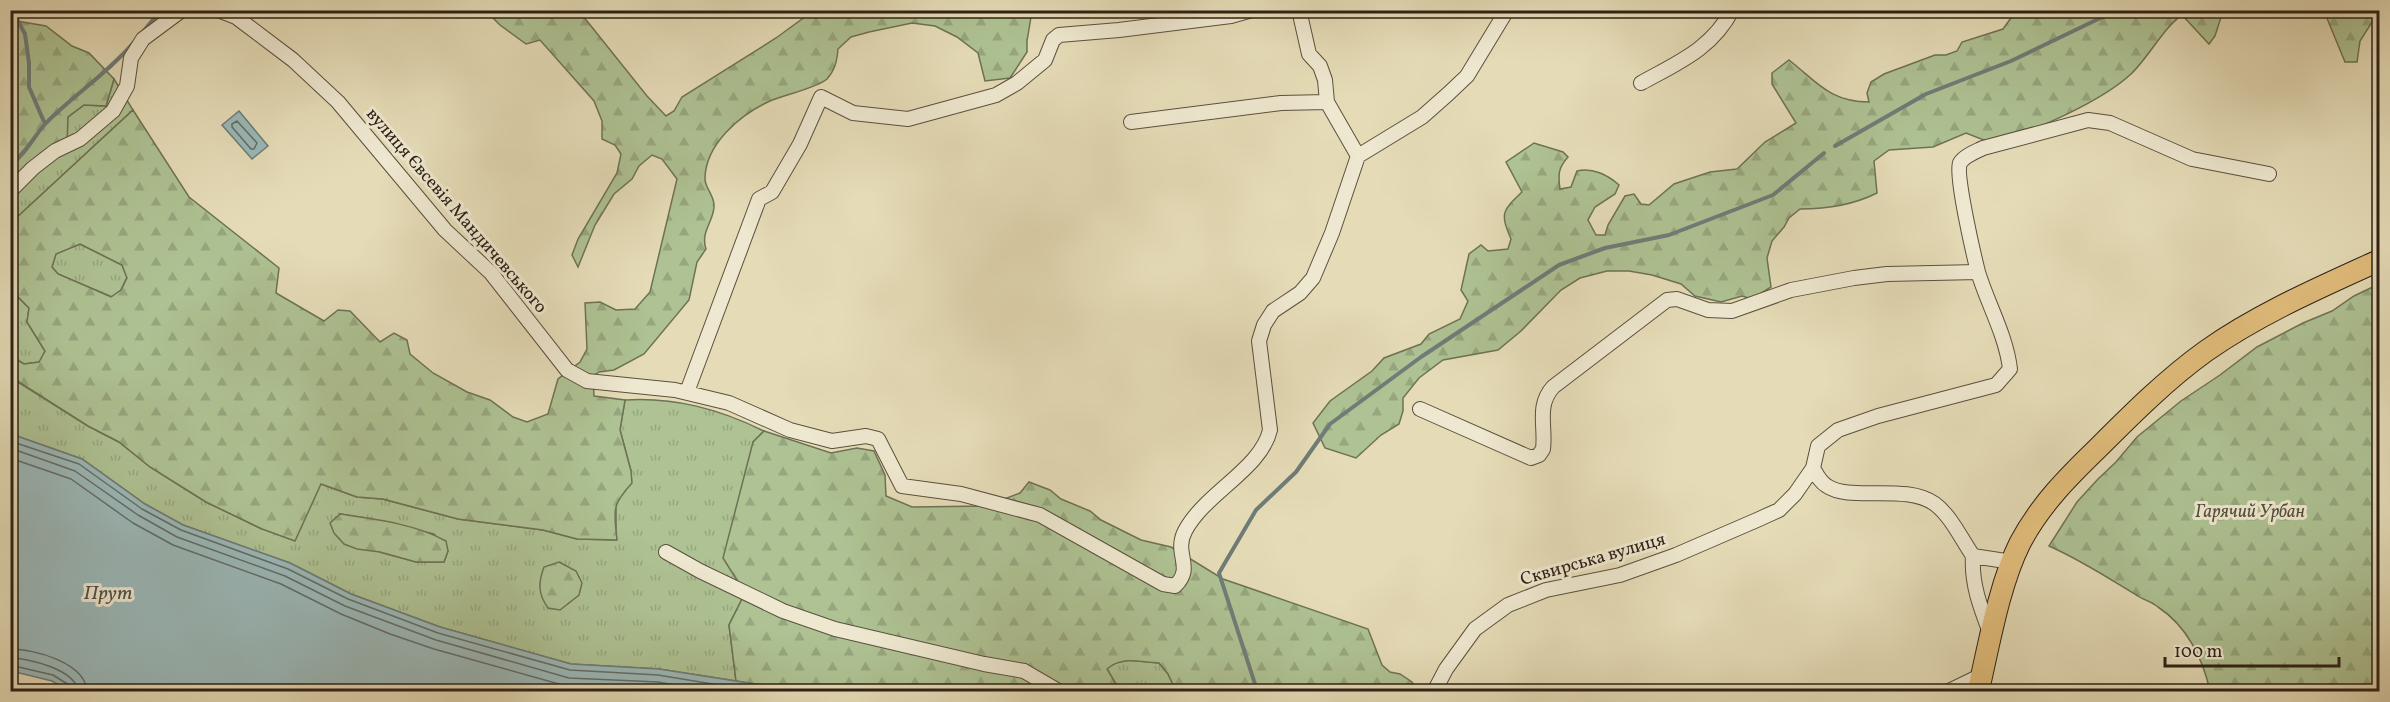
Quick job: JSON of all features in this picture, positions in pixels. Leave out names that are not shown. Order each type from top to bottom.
[{"type":"main road","points":[[1980,683],[2012,561],[2039,511],[2060,486],[2166,384],[2206,351],[2247,325],[2298,298],[2379,260]]},
{"type":"street","points":[[10,191],[33,168],[55,152],[80,140],[113,111],[127,86],[130,58],[143,39],[182,10]]},
{"type":"street","name":"вулиця Євсевія Мандичевського","points":[[218,10],[236,17],[293,60],[338,102],[445,230],[491,273],[567,370],[588,381],[687,392],[729,403],[790,430],[832,441],[867,436],[878,439],[902,486],[961,494],[1040,515],[1163,584],[1175,586],[1185,572],[1180,540],[1189,523],[1210,498],[1259,454],[1268,440],[1270,430],[1259,341],[1264,325],[1273,311],[1300,293],[1313,278],[1332,233],[1358,156]]},
{"type":"street","points":[[687,392],[759,199],[772,192],[800,144],[821,97],[853,113],[908,119],[996,94],[1017,83],[1045,60],[1053,40],[1059,35],[1231,16],[1252,10]]},
{"type":"street","points":[[1299,10],[1309,54],[1320,66],[1325,80],[1327,102],[1358,156],[1422,117],[1448,94],[1467,75],[1507,10]]},
{"type":"street","points":[[1641,83],[1700,50],[1724,25],[1732,10]]},
{"type":"street","points":[[1131,122],[1281,103],[1327,102]]},
{"type":"street","name":"Сквирська вулиця","points":[[1434,692],[1446,669],[1475,629],[1508,605],[1546,590],[1620,575],[1676,555],[1779,510],[1795,494],[1813,468],[1818,446],[1838,430],[1878,416],[1996,385],[2004,378],[2010,369],[2007,349],[1978,272],[1960,191],[1958,171],[1961,161],[1983,148],[2088,120],[2110,123],[2192,159],[2269,174]]},
{"type":"street","points":[[1420,409],[1531,458],[1539,455],[1543,449],[1543,404],[1546,395],[1553,387],[1667,300],[1677,299],[1708,310],[1732,311],[1791,290],[1854,278],[1887,274],[1978,272]]},
{"type":"street","points":[[1813,468],[1819,479],[1828,487],[1839,491],[1902,494],[1933,502],[1944,512],[1973,556],[1972,567],[1977,599],[1991,636]]},
{"type":"street","points":[[666,552],[783,611],[835,629],[984,664],[1024,671],[1060,692]]},
{"type":"street","points":[[1973,556],[2012,561]]},
{"type":"street","points":[[1947,692],[1980,683]]},
{"type":"green space","points":[[486,11],[579,11],[647,96],[666,116],[674,111],[682,97],[776,38],[813,11],[1032,11],[1027,52],[1010,78],[985,81],[978,53],[957,37],[935,26],[912,23],[869,32],[851,37],[838,49],[835,65],[827,79],[759,107],[737,122],[718,142],[711,154],[705,179],[714,201],[714,210],[706,231],[706,249],[697,262],[689,300],[644,354],[614,370],[599,372],[593,376],[594,396],[625,400],[620,430],[632,483],[617,503],[615,522],[617,540],[577,539],[543,530],[458,519],[383,499],[357,497],[321,484],[295,541],[262,529],[206,502],[150,467],[119,442],[88,426],[11,377],[10,356],[24,364],[39,362],[45,351],[27,322],[29,308],[16,295],[11,297],[11,251],[17,250],[14,220],[133,110],[189,197],[279,268],[276,293],[324,321],[338,310],[350,311],[380,342],[394,333],[407,340],[410,354],[433,373],[467,392],[490,400],[513,417],[527,422],[548,414],[558,379],[580,362],[587,349],[585,303],[600,302],[616,310],[635,309],[650,292],[677,179],[662,159],[652,155],[639,166],[632,179],[614,194],[595,225],[578,267],[572,255],[578,239],[617,173],[621,154],[615,145],[602,139],[602,121],[594,101],[540,40],[526,44],[500,25]],"holes":[[[80,244],[122,265],[127,278],[121,290],[111,297],[58,274],[52,267],[56,254]]]},
{"type":"green space","points":[[2016,11],[2223,11],[2215,36],[2209,44],[2182,15],[2169,27],[2131,74],[2118,85],[2066,115],[2028,132],[1994,144],[1966,133],[1933,147],[1889,150],[1874,161],[1877,193],[1840,206],[1800,209],[1789,218],[1772,241],[1767,258],[1771,287],[1752,299],[1742,296],[1721,302],[1695,296],[1681,284],[1629,271],[1607,271],[1580,278],[1561,290],[1521,331],[1498,350],[1443,360],[1419,378],[1403,398],[1403,411],[1399,424],[1381,435],[1356,458],[1325,448],[1313,423],[1330,401],[1372,371],[1384,358],[1421,344],[1429,334],[1460,319],[1468,301],[1461,290],[1469,254],[1481,245],[1488,251],[1508,249],[1511,239],[1505,223],[1505,213],[1522,192],[1506,162],[1534,143],[1563,152],[1568,157],[1559,172],[1560,189],[1571,187],[1577,171],[1583,170],[1600,173],[1619,185],[1615,194],[1595,207],[1588,220],[1596,235],[1605,235],[1608,225],[1625,196],[1634,194],[1641,204],[1649,205],[1674,184],[1710,172],[1737,169],[1765,142],[1796,123],[1772,84],[1772,73],[1789,60],[1834,95],[1844,99],[1869,102],[1867,93],[1871,82],[1884,74],[1935,55],[1946,55],[1957,51],[1962,42],[2003,29]]},
{"type":"green space","points":[[2324,11],[2379,11],[2360,41],[2357,62],[2345,62]]},
{"type":"green space","points":[[11,20],[46,26],[72,46],[89,53],[114,79],[106,106],[84,105],[68,117],[67,145],[11,191]]},
{"type":"green space","points":[[114,79],[133,110],[14,220],[17,250],[11,251],[11,191],[68,117],[84,105],[106,106]]},
{"type":"green space","points":[[80,244],[122,265],[127,277],[121,290],[112,297],[58,274],[52,267],[56,253]]},
{"type":"green space","name":"Гарячий Урбан","points":[[2379,284],[2379,691],[2210,691],[2203,667],[2192,644],[2168,615],[2072,557],[2049,546],[2077,502],[2137,437],[2181,401],[2257,347],[2332,311],[2354,296]]},
{"type":"green space","points":[[16,295],[29,308],[27,322],[45,351],[40,362],[24,364],[11,356],[10,297]]},
{"type":"green space","points":[[10,377],[88,426],[119,442],[150,467],[206,502],[262,529],[321,484],[357,497],[382,499],[458,519],[543,530],[577,539],[616,540],[616,500],[631,471],[620,430],[625,400],[661,400],[696,406],[730,416],[764,431],[753,442],[745,593],[729,625],[736,681],[659,669],[571,664],[440,627],[351,594],[290,563],[183,525],[145,504],[82,459],[11,434]],"holes":[[[340,514],[434,534],[448,551],[444,562],[416,562],[380,552]]]},
{"type":"green space","points":[[764,431],[831,453],[857,448],[874,451],[885,475],[886,496],[912,507],[986,506],[1020,493],[1029,482],[1050,490],[1061,499],[1090,511],[1101,520],[1141,540],[1171,547],[1223,579],[1368,629],[1382,665],[1390,672],[1400,674],[1412,682],[1417,691],[1176,691],[1168,674],[1159,663],[1132,661],[1119,662],[1107,669],[1117,686],[1124,691],[800,692],[736,681],[729,625],[745,593],[723,558],[753,442]]},
{"type":"green space","points":[[340,514],[394,523],[434,535],[446,541],[448,551],[444,562],[416,562],[344,544],[334,533],[330,523]]},
{"type":"green space","points":[[559,562],[576,571],[582,583],[579,595],[560,610],[548,608],[542,598],[540,588],[544,567]]},
{"type":"green space","points":[[1129,660],[1159,663],[1168,674],[1176,691],[1124,691],[1117,686],[1107,669],[1114,663]]},
{"type":"water","points":[[239,111],[268,146],[252,159],[222,125]]},
{"type":"water","name":"Прут","points":[[11,434],[82,459],[145,504],[183,525],[290,563],[351,594],[440,627],[571,664],[659,669],[800,691],[69,691],[52,681],[11,671]]},
{"type":"waterway","points":[[12,10],[25,34],[29,63],[29,87],[45,124]]},
{"type":"waterway","points":[[142,33],[161,10]]},
{"type":"waterway","points":[[1835,146],[1926,94],[2011,61],[2117,10]]},
{"type":"waterway","points":[[10,165],[16,161],[46,123],[114,63],[135,41]]},
{"type":"waterway","points":[[1255,692],[1255,684],[1219,573],[1256,510],[1296,472],[1330,424],[1421,357],[1559,265],[1605,248],[1669,235],[1773,195],[1824,153]]}]
